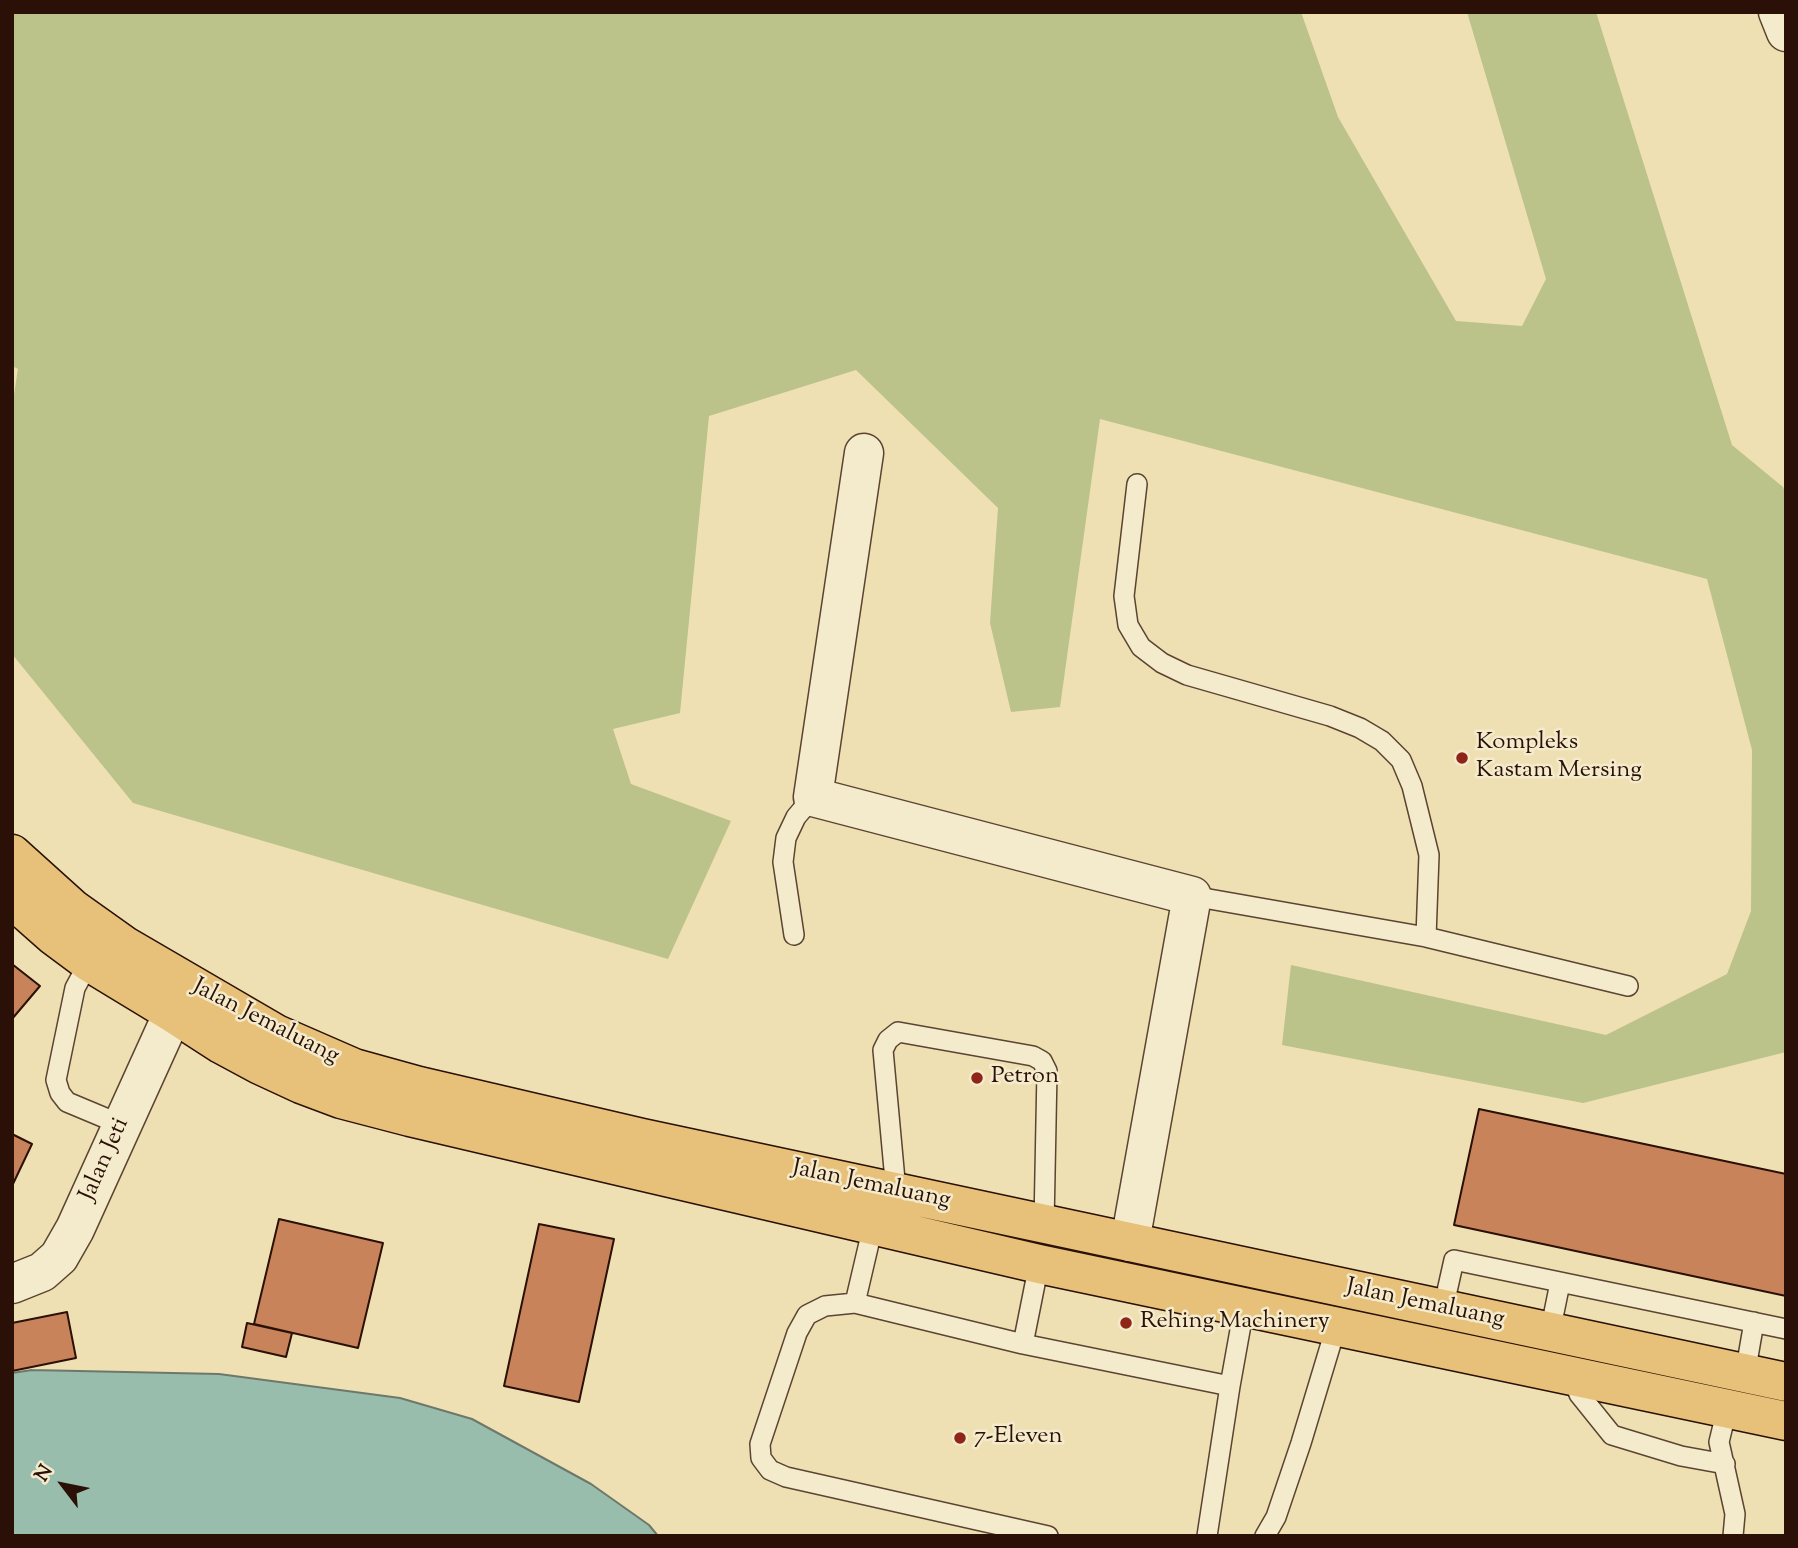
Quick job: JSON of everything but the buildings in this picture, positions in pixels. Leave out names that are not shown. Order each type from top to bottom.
[{"type":"highway","name":"Jalan Jemaluang","points":[[12,854],[73,909],[125,947],[276,1034],[354,1068],[419,1086],[629,1135],[1786,1382]]},
{"type":"highway","name":"Jalan Jemaluang","points":[[12,899],[89,962],[221,1044],[301,1084],[341,1099],[1039,1264],[1786,1421]]},
{"type":"street","points":[[1778,12],[1786,32]]},
{"type":"street","points":[[864,453],[813,797],[1192,896],[1130,1242]]},
{"type":"street","name":"Jalan Jeti","points":[[12,1284],[42,1272],[59,1257],[75,1229],[173,1013]]},
{"type":"lane","points":[[1137,484],[1124,596],[1128,625],[1141,647],[1162,663],[1187,675],[1330,716],[1360,728],[1382,741],[1401,760],[1412,786],[1429,855],[1426,937]]},
{"type":"lane","points":[[794,935],[783,862],[786,838],[796,817],[813,797]]},
{"type":"lane","points":[[1192,896],[1426,937],[1628,986]]},
{"type":"lane","points":[[89,962],[75,988],[56,1080],[60,1093],[67,1102],[122,1125]]},
{"type":"lane","points":[[896,1191],[883,1050],[888,1040],[898,1032],[1033,1056],[1042,1061],[1047,1071],[1044,1224]]},
{"type":"lane","points":[[855,1303],[873,1226]]},
{"type":"lane","points":[[1443,1309],[1454,1260],[1786,1329]]},
{"type":"lane","points":[[1023,1344],[1039,1264]]},
{"type":"lane","points":[[1550,1332],[1560,1283]]},
{"type":"lane","points":[[1048,1536],[786,1476],[770,1470],[761,1458],[760,1444],[797,1333],[807,1315],[825,1306],[855,1303],[1023,1344],[1230,1387]]},
{"type":"lane","points":[[1207,1536],[1244,1308]]},
{"type":"lane","points":[[1745,1374],[1754,1322]]},
{"type":"lane","points":[[1265,1536],[1276,1517],[1336,1327]]},
{"type":"lane","points":[[1572,1376],[1579,1394],[1612,1435],[1681,1456],[1725,1464]]},
{"type":"lane","points":[[1727,1409],[1719,1442],[1735,1514],[1733,1536]]},
{"type":"green space","points":[[12,12],[1301,12],[1338,117],[1456,321],[1522,326],[1546,279],[1467,12],[1596,12],[1732,445],[1783,487],[1786,494],[1786,1052],[1583,1103],[1282,1045],[1291,965],[1606,1035],[1727,974],[1751,911],[1752,750],[1707,579],[1100,419],[1060,707],[1011,712],[990,623],[998,508],[856,370],[709,416],[680,713],[613,729],[631,784],[731,821],[668,959],[133,803],[12,654],[12,407],[18,369],[12,366]]},
{"type":"shaded area","points":[[32,1370],[219,1374],[400,1398],[472,1419],[591,1484],[649,1525],[658,1536],[12,1536],[12,1373]]},
{"type":"place","name":"Kompleks Kastam Mersing","points":[[1462,758]]},
{"type":"place","name":"Petron","points":[[977,1078]]},
{"type":"place","name":"Rehing Machinery","points":[[1126,1323]]},
{"type":"place","name":"7-Eleven","points":[[960,1438]]}]
